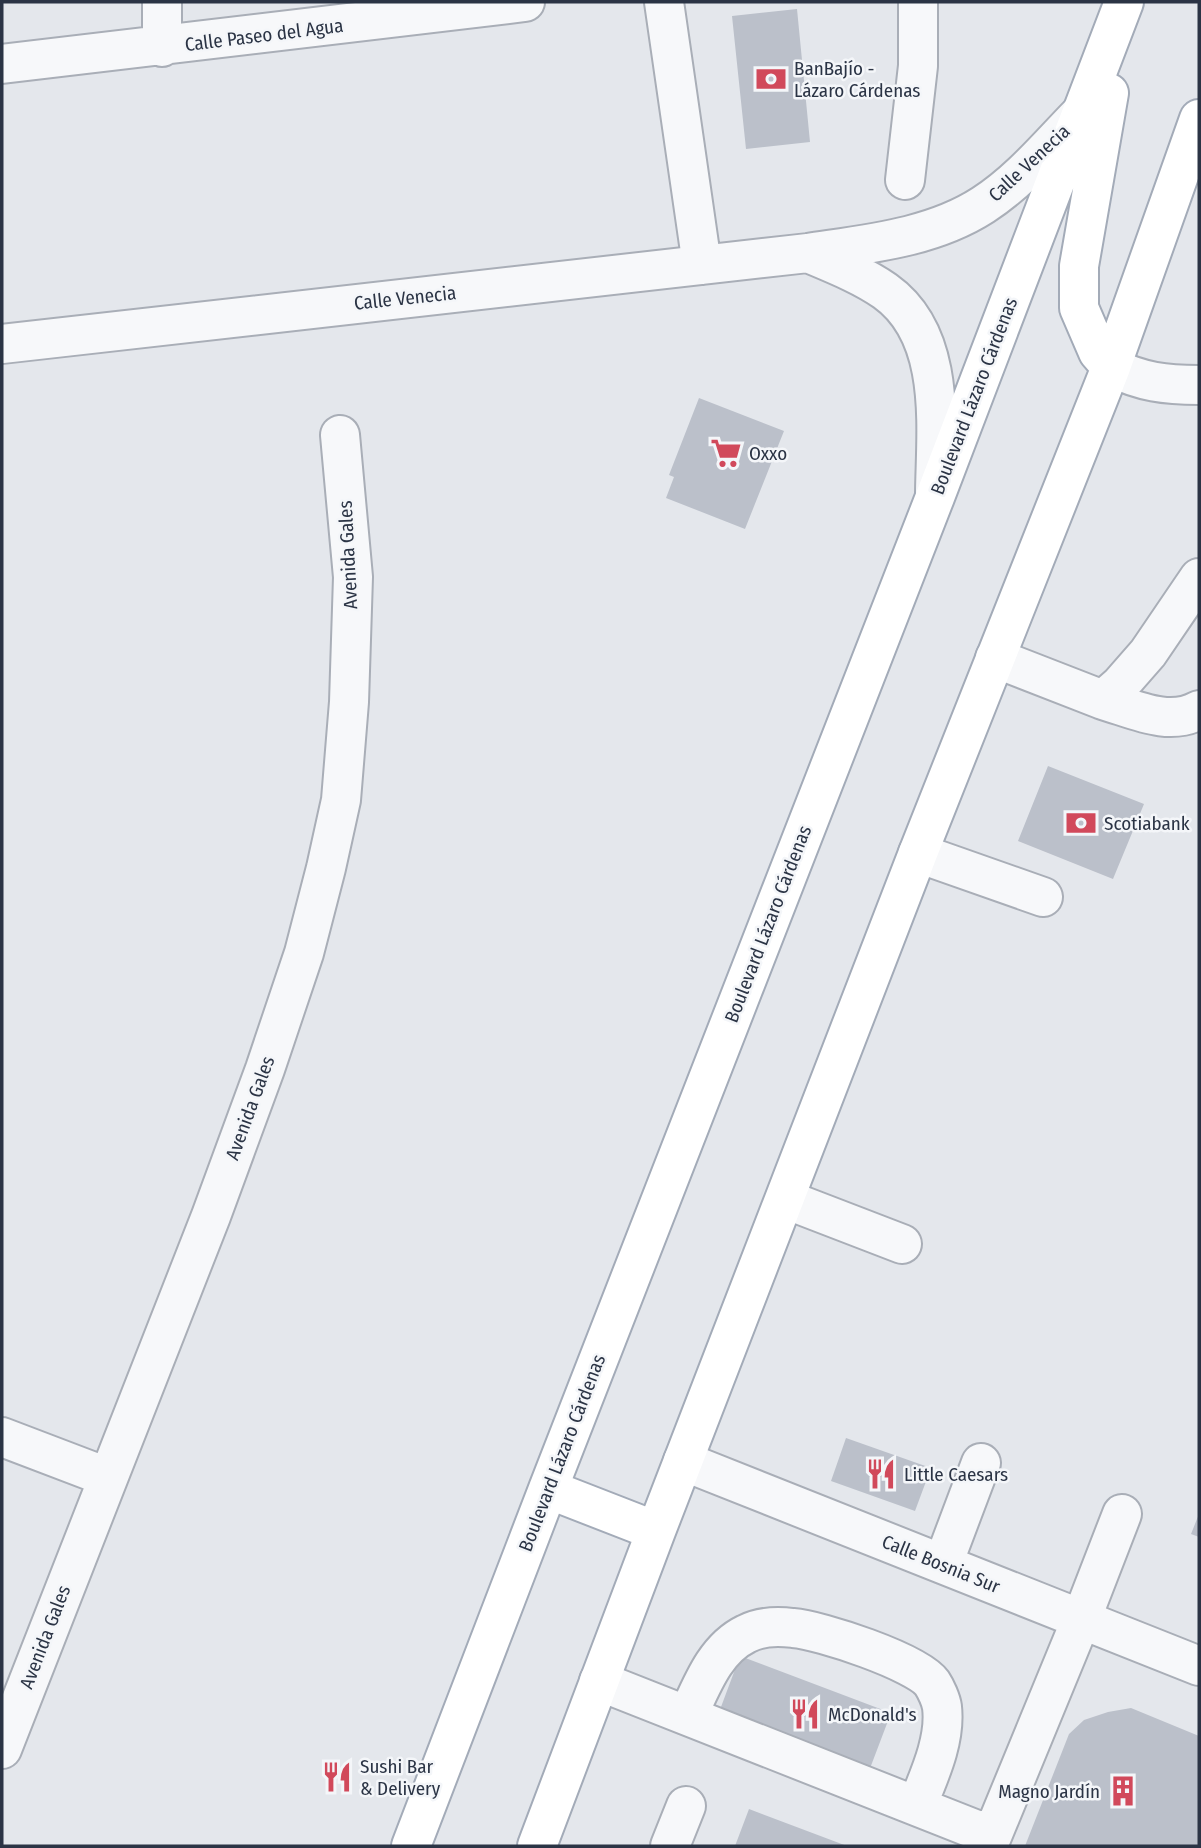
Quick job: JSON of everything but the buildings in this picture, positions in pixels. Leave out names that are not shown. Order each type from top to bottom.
[{"type":"main road","name":"Boulevard Lázaro Cárdenas","points":[[411,1846],[1125,2]]},
{"type":"main road","points":[[1111,367],[1098,352],[1079,308],[1079,266],[1125,2]]},
{"type":"main road","points":[[537,1846],[918,853],[1111,367],[1199,119]]},
{"type":"main road","points":[[548,1489],[656,1531]]},
{"type":"street","points":[[162,2],[162,47]]},
{"type":"street","name":"Calle Paseo del Agua","points":[[2,65],[162,47],[380,11],[525,2]]},
{"type":"street","points":[[664,2],[702,265]]},
{"type":"street","points":[[905,180],[918,66],[918,2]]},
{"type":"street","name":"Calle Venecia","points":[[2,344],[808,253],[911,235],[983,206],[1006,189],[1084,109]]},
{"type":"street","points":[[808,253],[856,274],[887,292],[909,316],[925,345],[933,379],[936,411],[935,498]]},
{"type":"street","points":[[1111,367],[1132,377],[1158,384],[1199,385]]},
{"type":"street","name":"Avenida Gales","points":[[2,1749],[211,1216],[304,953],[326,868],[341,800],[350,688],[353,577],[340,435]]},
{"type":"street","points":[[1103,700],[1148,653],[1199,578]]},
{"type":"street","points":[[995,658],[1103,700],[1166,718],[1182,718],[1199,710]]},
{"type":"street","points":[[918,853],[1043,897]]},
{"type":"street","points":[[785,1199],[902,1244]]},
{"type":"street","points":[[2,1437],[107,1477]]},
{"type":"street","name":"Calle Bosnia Sur","points":[[683,1461],[1199,1666]]},
{"type":"street","points":[[943,1564],[981,1463]]},
{"type":"street","points":[[599,1681],[917,1806],[990,1841],[1122,1514]]},
{"type":"street","points":[[688,1715],[712,1665],[728,1646],[745,1634],[764,1627],[796,1628],[833,1637],[881,1654],[916,1670],[931,1681],[942,1705],[942,1726],[936,1754],[917,1806]]},
{"type":"street","points":[[670,1846],[686,1806]]},
{"type":"place","name":"BanBajío - Lázaro Cárdenas","points":[[771,79]]},
{"type":"place","name":"Oxxo","points":[[726,453]]},
{"type":"place","name":"Scotiabank","points":[[1081,823]]},
{"type":"place","name":"Little Caesars","points":[[881,1474]]},
{"type":"place","name":"McDonald's","points":[[805,1714]]},
{"type":"place","name":"Sushi Bar & Delivery","points":[[337,1777]]},
{"type":"place","name":"Magno Jardín","points":[[1123,1791]]}]
